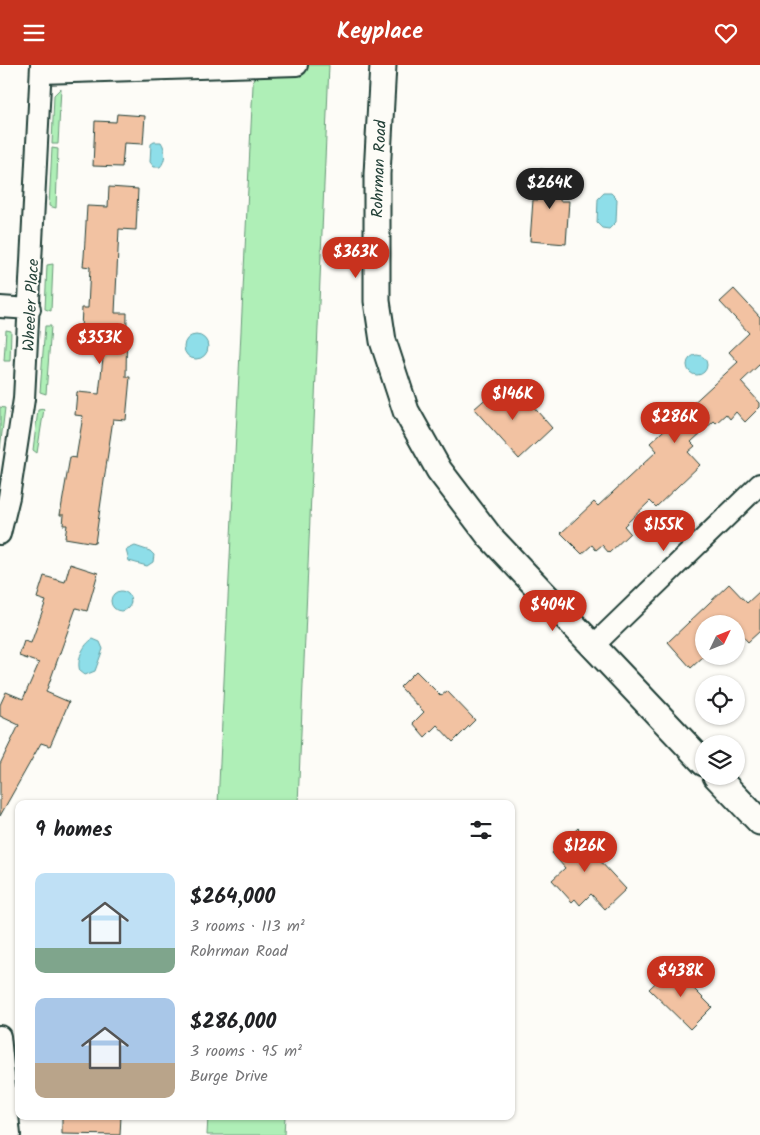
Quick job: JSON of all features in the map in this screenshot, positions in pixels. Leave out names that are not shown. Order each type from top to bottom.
[{"type":"street","points":[[41,69],[297,65]]},
{"type":"street","name":"Rohrman Road","points":[[383,65],[377,174],[376,301],[384,341],[406,411],[440,470],[490,537],[695,754]]},
{"type":"street","name":"Wheeler Place","points":[[0,534],[9,497],[24,399],[41,69]]},
{"type":"street","points":[[0,307],[30,309]]},
{"type":"street","points":[[593,646],[760,484]]},
{"type":"street","points":[[725,785],[760,822]]},
{"type":"street","points":[[0,1036],[10,1135]]},
{"type":"green space","points":[[254,65],[329,65],[298,800],[218,800]]},
{"type":"green space","points":[[61,88],[58,144],[52,144],[54,95]]},
{"type":"green space","points":[[52,148],[58,149],[56,208],[49,206]]},
{"type":"green space","points":[[53,264],[51,311],[45,309],[47,265]]},
{"type":"green space","points":[[45,326],[51,326],[46,394],[40,392]]},
{"type":"green space","points":[[6,330],[11,331],[10,361],[4,361]]},
{"type":"green space","points":[[0,407],[5,408],[0,449]]},
{"type":"green space","points":[[44,409],[37,453],[33,450],[38,410]]},
{"type":"green space","points":[[208,1120],[285,1120],[284,1135],[207,1135]]},
{"type":"water","points":[[161,142],[164,148],[165,155],[160,167],[154,167],[150,162],[151,144]]},
{"type":"water","points":[[604,193],[611,193],[617,199],[616,222],[609,229],[602,228],[597,223],[598,199]]},
{"type":"water","points":[[196,335],[201,336],[207,342],[207,352],[201,358],[196,359],[191,358],[185,352],[184,347],[185,342],[191,336]]},
{"type":"water","points":[[693,355],[701,355],[707,361],[707,369],[701,375],[693,375],[687,369],[687,361]]},
{"type":"water","points":[[135,546],[150,551],[154,555],[153,562],[147,566],[129,561],[126,550]]},
{"type":"water","points":[[117,591],[125,591],[131,597],[131,605],[125,611],[117,611],[111,605],[111,597]]},
{"type":"water","points":[[93,639],[100,642],[103,649],[95,671],[85,675],[80,671],[79,662],[83,649]]},
{"type":"building","points":[[117,114],[145,116],[143,144],[124,143],[122,167],[93,166],[95,121],[116,122]]},
{"type":"building","points":[[540,169],[562,171],[560,201],[569,201],[566,244],[530,241],[533,200],[538,200]]},
{"type":"building","points":[[109,187],[138,189],[136,230],[119,229],[115,313],[127,313],[126,377],[130,377],[126,420],[113,419],[95,543],[65,538],[67,525],[63,525],[64,515],[60,515],[70,457],[76,458],[83,416],[75,415],[77,392],[99,394],[103,358],[99,358],[100,330],[81,329],[82,308],[88,308],[90,267],[83,266],[87,206],[108,207]]},
{"type":"building","points":[[734,289],[760,317],[760,364],[741,382],[760,403],[760,407],[745,422],[736,412],[730,419],[726,414],[716,423],[714,421],[691,442],[695,446],[688,452],[700,465],[656,507],[650,501],[624,526],[630,533],[609,553],[602,545],[596,550],[592,545],[582,554],[561,533],[594,502],[598,506],[657,451],[650,443],[738,362],[729,352],[749,333],[720,302]]},
{"type":"building","points":[[499,387],[513,403],[523,395],[552,428],[519,459],[474,409]]},
{"type":"building","points":[[70,564],[98,573],[87,611],[76,608],[46,692],[69,702],[50,746],[41,743],[0,816],[0,764],[19,725],[0,716],[0,705],[6,692],[23,699],[39,663],[19,656],[24,641],[31,643],[46,601],[37,598],[44,576],[65,582]]},
{"type":"building","points":[[729,584],[747,603],[760,591],[760,631],[748,642],[745,639],[745,615],[696,615]]},
{"type":"building","points":[[695,616],[695,664],[691,668],[668,642]]},
{"type":"building","points":[[416,671],[441,696],[447,691],[475,720],[453,742],[437,725],[425,737],[413,723],[424,712],[400,687]]},
{"type":"building","points":[[578,828],[591,841],[586,846],[626,889],[605,909],[591,894],[580,905],[575,899],[572,902],[552,880],[565,868],[552,853]]},
{"type":"building","points":[[672,967],[712,1007],[690,1029],[649,989]]},
{"type":"building","points":[[62,1120],[121,1120],[120,1135],[62,1134]]}]
